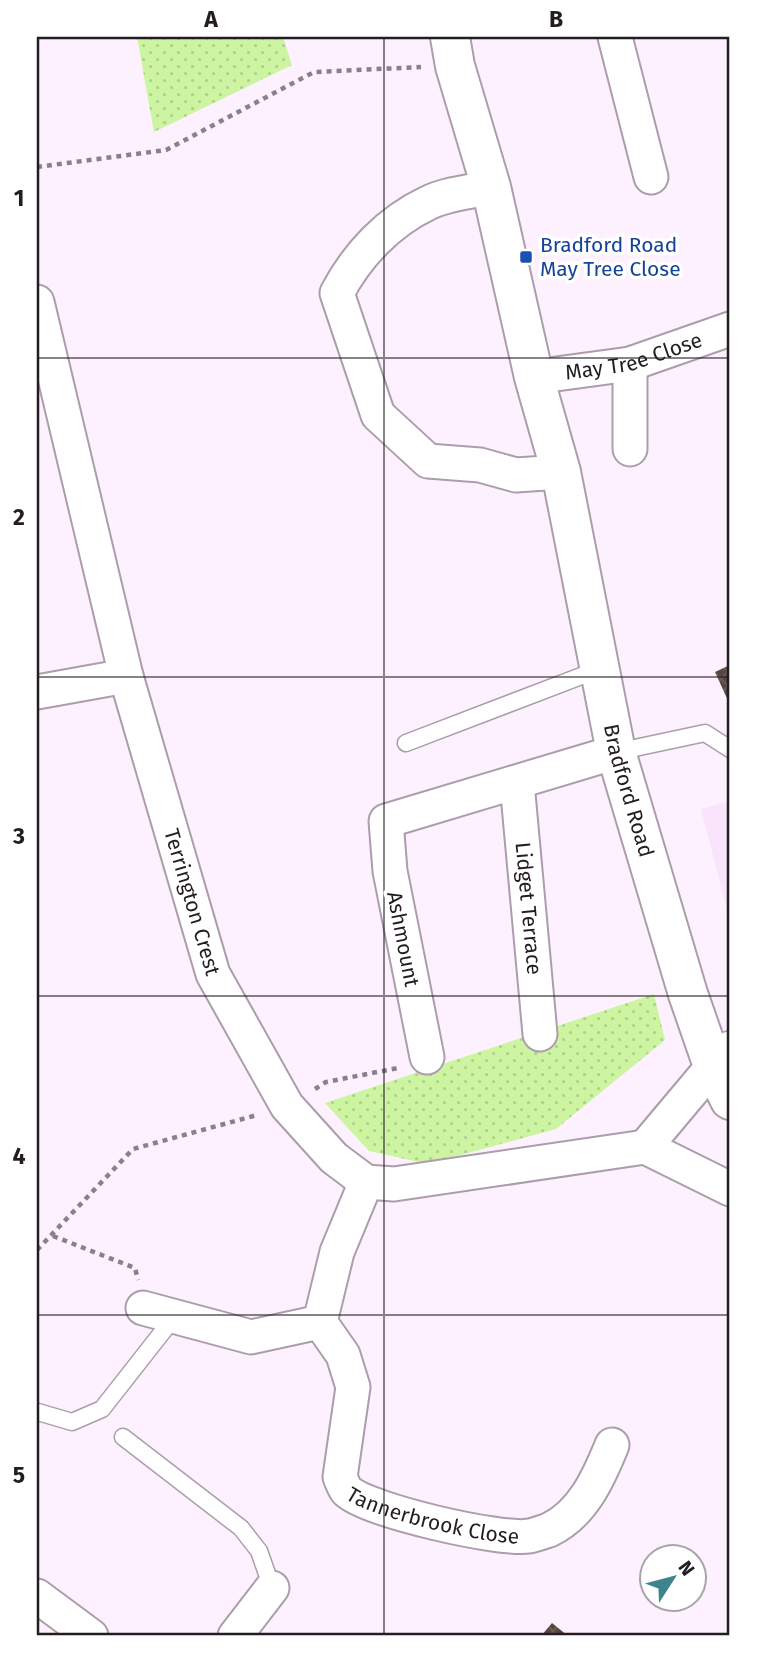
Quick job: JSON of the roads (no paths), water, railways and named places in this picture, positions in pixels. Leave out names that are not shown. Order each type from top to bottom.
[{"type":"street","points":[[615,37],[650,177]]},
{"type":"street","name":"Bradford Road","points":[[453,51],[491,187],[534,377],[561,472],[597,670],[616,751],[730,1100]]},
{"type":"street","points":[[491,187],[428,202],[369,245],[352,266],[337,293],[378,415],[428,461],[480,465],[516,475],[561,472]]},
{"type":"street","name":"Terrington Crest","points":[[37,302],[126,676],[213,974],[287,1106],[334,1158],[366,1182]]},
{"type":"street","name":"May Tree Close","points":[[534,377],[631,364],[730,329]]},
{"type":"street","points":[[630,449],[631,364]]},
{"type":"street","points":[[37,691],[126,676]]},
{"type":"street","points":[[517,783],[616,751]]},
{"type":"street","name":"Ashmount","points":[[428,1057],[390,871],[386,821],[517,783]]},
{"type":"street","name":"Lidget Terrace","points":[[517,783],[540,1034]]},
{"type":"street","points":[[645,1147],[716,1051]]},
{"type":"street","points":[[144,1308],[251,1337],[320,1322],[337,1252],[366,1182],[394,1184],[645,1147],[730,1189]]},
{"type":"street","name":"Tannerbrook Close","points":[[320,1322],[343,1355],[353,1387],[340,1477],[346,1491],[366,1502],[434,1524],[527,1537],[551,1529],[571,1514],[594,1487],[612,1445]]},
{"type":"street","points":[[235,1636],[272,1588]]},
{"type":"street","points":[[37,1596],[91,1636]]},
{"type":"lane","points":[[406,743],[597,670]]},
{"type":"lane","points":[[616,751],[705,733],[730,749]]},
{"type":"lane","points":[[38,1412],[72,1422],[102,1409],[175,1316]]},
{"type":"lane","points":[[123,1437],[241,1528],[260,1551],[272,1588]]},
{"type":"place","name":"Bradford Road May Tree Close","points":[[526,257]]}]
